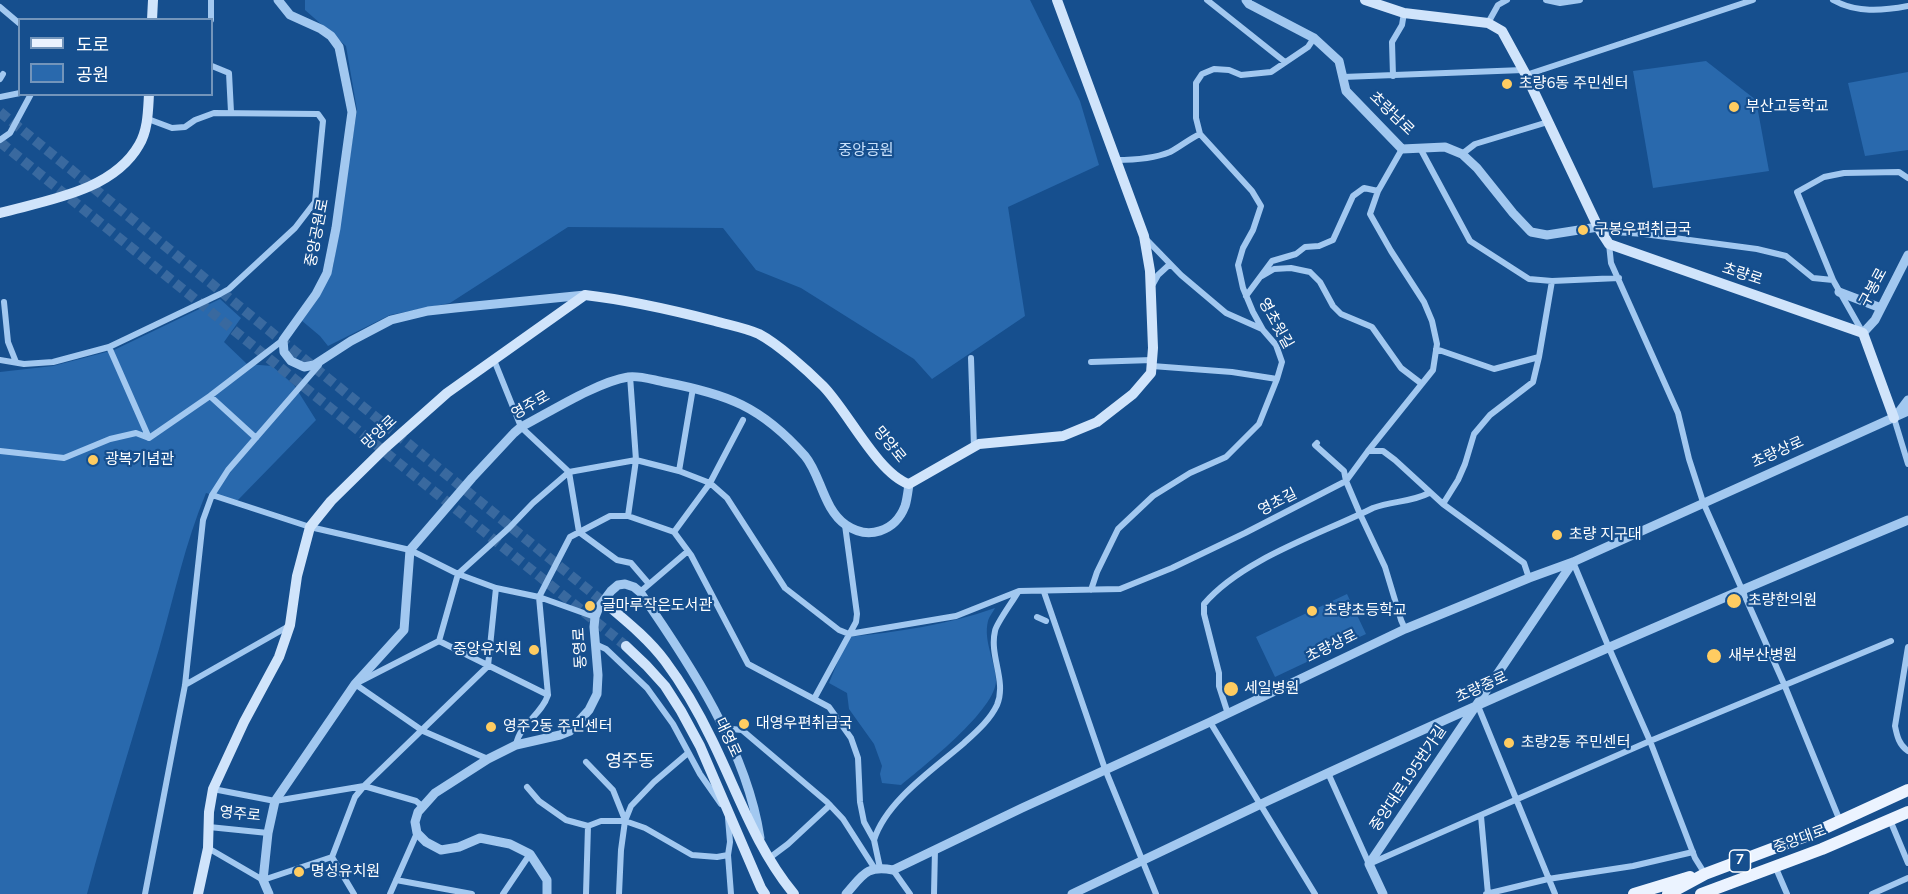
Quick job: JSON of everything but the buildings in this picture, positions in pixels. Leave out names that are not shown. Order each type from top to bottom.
[{"type":"main road","points":[[152,18],[153,0]]},
{"type":"main road","points":[[1058,0],[1144,236],[1150,271],[1152,363]]},
{"type":"main road","points":[[1365,0],[1404,14],[1488,23],[1502,31],[1609,244]]},
{"type":"main road","points":[[0,213],[69,194],[104,180],[128,161],[141,143],[148,119],[149,96]]},
{"type":"main road","name":"초량로","points":[[1609,244],[1863,333]]},
{"type":"main road","name":"망양로","points":[[198,894],[208,848],[209,812],[213,789],[244,722],[279,657],[290,625],[297,576],[310,527],[331,501],[385,448],[447,393],[585,295],[631,302],[759,334],[784,352],[824,387],[866,444],[895,477],[909,484],[984,443],[1063,436],[1097,422],[1133,394],[1151,373],[1152,363]]},
{"type":"main road","points":[[1863,333],[1894,418]]},
{"type":"main road","name":"대영로","points":[[612,609],[650,644],[684,689],[712,741],[761,846],[779,876],[794,894]]},
{"type":"main road","name":"대영로","points":[[626,646],[665,686],[681,711],[700,746],[765,894]]},
{"type":"main road","name":"중앙대로","points":[[1634,894],[1666,883],[1706,874],[1767,852],[1908,790]]},
{"type":"main road","name":"중앙대로","points":[[1701,894],[1822,849],[1908,812]]},
{"type":"main road","name":"중앙대로","points":[[1668,894],[1706,874]]},
{"type":"street","points":[[211,18],[212,0]]},
{"type":"street","name":"중앙공원로","points":[[278,0],[290,15],[321,29],[331,36],[339,47],[352,112],[327,273],[316,294],[283,340]]},
{"type":"street","points":[[1207,0],[1285,62]]},
{"type":"street","name":"초량남로","points":[[1246,0],[1249,4],[1314,38],[1339,61],[1346,91],[1402,149],[1445,147],[1462,154]]},
{"type":"street","points":[[1491,0],[1498,4]]},
{"type":"street","points":[[1488,23],[1498,4],[1507,0]]},
{"type":"street","points":[[1546,0],[1560,3],[1580,0]]},
{"type":"street","points":[[1343,77],[1524,73],[1753,0]]},
{"type":"street","points":[[1833,0],[1857,10],[1894,9],[1908,6]]},
{"type":"street","points":[[1894,9],[1897,0]]},
{"type":"street","points":[[0,7],[18,22]]},
{"type":"street","points":[[1393,76],[1392,42],[1404,14]]},
{"type":"street","points":[[1115,160],[1153,157],[1171,151],[1200,134],[1196,118],[1196,83],[1202,74],[1214,69],[1229,70],[1241,75],[1271,72],[1308,47],[1314,38]]},
{"type":"street","points":[[213,66],[229,73],[231,112]]},
{"type":"street","points":[[0,97],[18,93]]},
{"type":"street","points":[[0,140],[10,133],[30,96]]},
{"type":"street","points":[[0,360],[24,364],[53,362],[109,347],[229,289],[295,228],[315,202],[324,121],[318,114],[214,113],[195,120],[185,127],[172,128],[148,119]]},
{"type":"street","points":[[1548,122],[1475,144],[1462,154],[1477,168],[1531,232],[1547,234],[1600,229],[1757,249],[1786,256],[1813,278],[1833,280]]},
{"type":"street","name":"영초윗길","points":[[1091,590],[1118,529],[1153,496],[1190,473],[1226,457],[1259,424],[1282,362],[1276,345],[1263,330],[1246,296],[1238,265],[1261,206],[1252,191],[1200,134]]},
{"type":"street","points":[[1420,148],[1470,241],[1529,279],[1552,281],[1618,278]]},
{"type":"street","name":"영초길","points":[[849,634],[956,616],[1019,591],[1120,589],[1172,568],[1346,481],[1433,370],[1437,344],[1432,321],[1424,302],[1370,214],[1378,191],[1402,149]]},
{"type":"street","points":[[1863,333],[1833,280],[1797,192],[1824,177],[1844,173],[1899,172],[1908,178]]},
{"type":"street","points":[[1246,296],[1272,261],[1296,254],[1305,247],[1319,246],[1333,240],[1353,196],[1364,188],[1378,191]]},
{"type":"street","points":[[1144,236],[1170,264],[1226,313],[1263,330]]},
{"type":"street","points":[[1609,244],[1611,262],[1678,413],[1689,459],[1703,502],[1784,684],[1840,821]]},
{"type":"street","name":"구봉로","points":[[1863,333],[1875,320],[1908,255]]},
{"type":"street","points":[[1151,288],[1158,274],[1170,264]]},
{"type":"street","points":[[1263,276],[1274,269],[1291,268],[1310,272],[1320,282],[1333,306],[1341,314],[1372,327],[1401,368],[1422,384]]},
{"type":"street","points":[[1443,504],[1458,480],[1474,434],[1490,416],[1533,382],[1552,281]]},
{"type":"street","points":[[1839,292],[1881,308]]},
{"type":"street","points":[[145,894],[185,685],[203,520],[212,495],[228,470],[322,362],[351,341],[391,320],[446,309],[585,295]]},
{"type":"street","points":[[4,302],[8,342],[16,362]]},
{"type":"street","points":[[283,340],[284,352],[291,361],[298,365],[310,367],[322,362]]},
{"type":"street","points":[[149,438],[210,396],[283,340]]},
{"type":"street","points":[[109,347],[149,438]]},
{"type":"street","points":[[1436,349],[1494,369],[1539,357]]},
{"type":"street","points":[[971,358],[974,447]]},
{"type":"street","points":[[494,360],[522,428],[569,472],[579,531],[617,561],[631,563],[649,584]]},
{"type":"street","points":[[1091,362],[1152,363],[1277,379]]},
{"type":"street","points":[[628,516],[636,460],[630,376],[693,388],[731,399],[753,409],[771,422],[807,458],[826,500],[845,525],[860,532],[873,534],[885,530],[898,519],[905,506],[909,484]]},
{"type":"street","name":"영주로","points":[[269,894],[263,880],[274,801],[355,684],[404,630],[410,550],[514,433],[587,393],[612,381],[630,376]]},
{"type":"street","points":[[679,471],[693,388]]},
{"type":"street","points":[[210,396],[256,438]]},
{"type":"street","points":[[1908,400],[1894,418],[1908,464]]},
{"type":"street","name":"초량상로","points":[[893,870],[1405,629],[1573,562],[1908,412]]},
{"type":"street","points":[[674,532],[710,483],[743,420]]},
{"type":"street","points":[[0,451],[64,458],[110,439],[136,433],[149,438]]},
{"type":"street","points":[[1317,443],[1315,446],[1344,471],[1360,514],[1386,567],[1405,629]]},
{"type":"street","points":[[1368,451],[1383,451],[1395,460],[1429,493],[1524,563],[1529,578]]},
{"type":"street","points":[[488,759],[423,730],[355,684],[439,641],[458,574],[569,472],[636,460],[679,471],[710,483],[727,498],[785,588],[840,630],[849,634]]},
{"type":"street","points":[[1228,714],[1219,686],[1219,673],[1204,614],[1204,604],[1213,594],[1258,562],[1360,514],[1388,502],[1420,498],[1429,493]]},
{"type":"street","points":[[212,495],[310,527],[410,550],[458,574],[496,588],[539,597],[595,617]]},
{"type":"street","points":[[516,745],[518,734],[545,705],[548,695],[539,597],[570,537],[610,516],[628,516],[674,532],[688,551],[748,664],[829,707],[851,738],[858,758],[860,802],[864,822],[874,840],[877,868]]},
{"type":"street","name":"초량중로","points":[[1072,894],[1328,773],[1741,590],[1908,520]]},
{"type":"street","points":[[814,699],[856,622],[857,614],[845,525]]},
{"type":"street","points":[[688,551],[640,592],[688,664],[725,732],[745,776],[761,846]]},
{"type":"street","points":[[1573,562],[1650,741],[1693,852],[1706,874]]},
{"type":"street","name":"중앙대로195번가길","points":[[1370,864],[1573,562]]},
{"type":"street","name":"동영로","points":[[422,806],[435,793],[488,759],[516,745],[568,732],[589,710],[597,693],[595,617],[599,607],[618,585],[625,584],[640,592]]},
{"type":"street","points":[[332,857],[355,797],[488,666],[496,588]]},
{"type":"street","points":[[874,840],[878,828],[917,781],[982,727],[997,705],[1000,686],[994,650],[994,630],[1019,591]]},
{"type":"street","points":[[1044,592],[1105,769],[1156,894]]},
{"type":"street","points":[[1036,616],[1046,621]]},
{"type":"street","points":[[185,685],[290,625]]},
{"type":"street","points":[[439,641],[548,695]]},
{"type":"street","points":[[1370,864],[1650,741],[1891,641]]},
{"type":"street","points":[[595,644],[606,649],[647,688],[673,724],[707,785],[728,812],[731,894]]},
{"type":"street","points":[[1908,646],[1895,726],[1897,738],[1908,751]]},
{"type":"street","points":[[1478,706],[1555,894]]},
{"type":"street","points":[[1210,722],[1312,893]]},
{"type":"street","points":[[725,732],[732,729],[742,730],[830,805],[843,819],[877,868]]},
{"type":"street","points":[[619,894],[621,850],[625,821],[631,806],[654,782],[688,753]]},
{"type":"street","points":[[586,762],[613,790],[625,821]]},
{"type":"street","points":[[1328,773],[1383,894]]},
{"type":"street","points":[[213,789],[274,801],[364,786],[416,801],[422,806],[415,822],[417,833],[390,894]]},
{"type":"street","points":[[527,787],[539,801],[566,820],[588,826],[601,821],[625,821],[645,828],[692,855],[717,857],[728,855]]},
{"type":"street","points":[[741,804],[745,809],[749,807],[750,795]]},
{"type":"street","points":[[768,859],[788,844],[830,805]]},
{"type":"street","points":[[1481,816],[1488,894],[1548,879],[1633,866],[1693,852]]},
{"type":"street","points":[[1890,820],[1908,863]]},
{"type":"street","points":[[586,894],[588,826]]},
{"type":"street","name":"영주로","points":[[209,827],[268,833]]},
{"type":"street","points":[[417,833],[426,842],[441,850],[459,848],[480,838],[510,844],[530,854],[547,880],[547,894]]},
{"type":"street","points":[[208,848],[263,880],[332,857]]},
{"type":"street","points":[[934,894],[935,849]]},
{"type":"street","points":[[503,894],[530,854]]},
{"type":"street","points":[[332,857],[354,894]]},
{"type":"street","points":[[1774,866],[1787,894]]},
{"type":"street","points":[[846,894],[868,870],[877,868],[893,870],[910,894]]},
{"type":"street","points":[[1872,894],[1908,878]]},
{"type":"street","points":[[396,880],[472,894]]},
{"type":"green space","name":"중앙공원","points":[[305,0],[1030,0],[1080,101],[1099,165],[1008,207],[1025,316],[932,379],[914,359],[801,288],[756,270],[723,228],[568,227],[450,303],[390,315],[328,346],[301,320],[319,295],[333,267],[357,110],[346,46],[305,10]]},
{"type":"green space","points":[[1706,61],[1756,100],[1769,171],[1653,188],[1633,71]]},
{"type":"green space","points":[[1908,72],[1908,150],[1865,156],[1848,83]]},
{"type":"green space","points":[[220,299],[241,318],[224,342],[247,364],[272,366],[294,385],[316,420],[237,501],[206,493],[186,551],[87,894],[0,894],[0,372],[53,366],[114,350]]},
{"type":"green space","points":[[1347,594],[1366,634],[1275,677],[1256,637]]},
{"type":"green space","points":[[995,608],[989,619],[987,636],[996,680],[993,692],[985,706],[957,737],[901,785],[882,783],[880,774],[882,766],[874,744],[849,709],[847,693],[829,683],[848,637],[922,627]]},
{"type":"tunnel","points":[[0,112],[612,609]]},
{"type":"tunnel","points":[[0,142],[626,646]]},
{"type":"place","name":"초량6동 주민센터","points":[[1507,84]]},
{"type":"place","name":"부산고등학교","points":[[1734,107]]},
{"type":"place","name":"구봉우편취급국","points":[[1583,230]]},
{"type":"place","name":"광복기념관","points":[[93,460]]},
{"type":"place","name":"초량 지구대","points":[[1557,535]]},
{"type":"place","name":"초량한의원","points":[[1734,601]]},
{"type":"place","name":"글마루작은도서관","points":[[590,606]]},
{"type":"place","name":"초량초등학교","points":[[1312,611]]},
{"type":"place","name":"중앙유치원","points":[[534,650]]},
{"type":"place","name":"새부산병원","points":[[1714,656]]},
{"type":"place","name":"세일병원","points":[[1231,689]]},
{"type":"place","name":"대영우편취급국","points":[[744,724]]},
{"type":"place","name":"영주2동 주민센터","points":[[491,727]]},
{"type":"place","name":"초량2동 주민센터","points":[[1509,743]]},
{"type":"place","name":"명성유치원","points":[[299,872]]},
{"type":"district","name":"영주동","points":[[630,763]]}]
